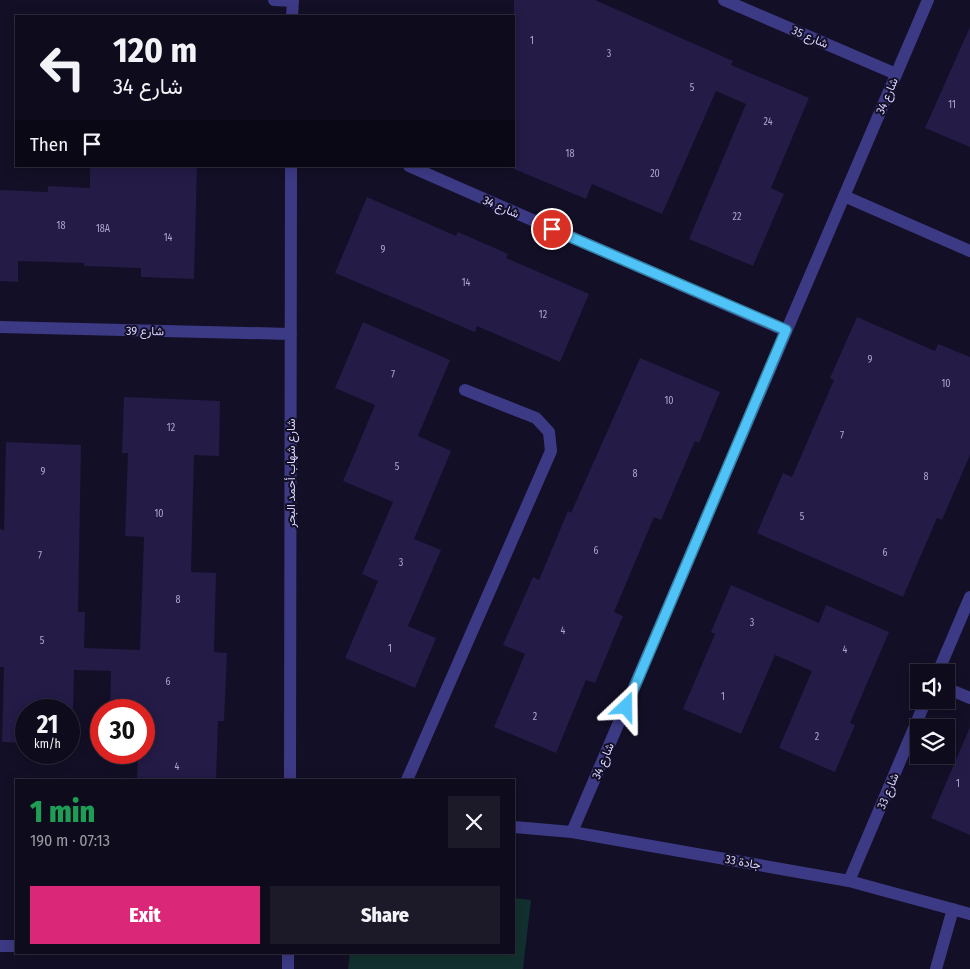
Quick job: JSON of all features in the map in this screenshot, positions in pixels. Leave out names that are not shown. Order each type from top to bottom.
[{"type":"street","points":[[274,0],[293,0],[292,15]]},
{"type":"street","name":"شارع 35","points":[[724,0],[896,74]]},
{"type":"street","name":"شارع 34","points":[[572,832],[928,0]]},
{"type":"street","name":"شارع شهاب أحمد البحر","points":[[290,779],[291,167]]},
{"type":"street","name":"شارع 34","points":[[411,167],[786,330]]},
{"type":"street","points":[[844,196],[970,251]]},
{"type":"street","name":"شارع 39","points":[[0,327],[291,334]]},
{"type":"street","points":[[407,779],[551,451],[550,432],[536,418],[465,390]]},
{"type":"street","points":[[941,664],[970,597]]},
{"type":"street","points":[[955,692],[970,698]]},
{"type":"street","name":"شارع 33","points":[[849,881],[922,709]]},
{"type":"street","name":"جادة 33","points":[[515,827],[572,832],[849,881],[970,914]]},
{"type":"street","points":[[936,969],[953,909]]},
{"type":"street","points":[[0,946],[15,946]]},
{"type":"street","points":[[288,954],[288,969]]},
{"type":"green space","points":[[515,898],[531,900],[523,969],[348,969],[350,954],[515,954]]},
{"type":"building","points":[[514,0],[595,0],[733,61],[731,65],[809,98],[771,188],[784,194],[753,266],[689,239],[746,104],[716,91],[662,214],[592,184],[586,199],[514,169]]},
{"type":"building","points":[[970,27],[970,147],[925,128]]},
{"type":"building","points":[[90,167],[197,167],[194,279],[141,277],[141,268],[84,266],[84,263],[18,261],[18,282],[0,281],[0,190],[48,192],[48,186],[90,188]]},
{"type":"building","points":[[367,197],[456,236],[458,232],[508,254],[506,258],[589,294],[560,362],[477,326],[475,332],[335,273]]},
{"type":"building","points":[[857,317],[935,351],[938,344],[970,357],[970,455],[942,520],[937,518],[903,597],[757,533],[783,473],[792,477],[834,380],[830,378]]},
{"type":"building","points":[[363,322],[450,360],[418,436],[451,451],[414,539],[441,550],[408,626],[436,638],[415,688],[345,658],[378,581],[362,574],[393,502],[343,481],[375,405],[335,388]]},
{"type":"building","points":[[640,358],[720,392],[699,443],[695,441],[661,520],[654,517],[614,612],[623,616],[595,683],[586,680],[556,753],[494,727],[525,654],[503,645],[533,577],[539,580],[568,511],[571,513]]},
{"type":"building","points":[[124,397],[220,401],[219,456],[194,455],[191,572],[216,573],[214,652],[227,653],[224,721],[218,721],[216,779],[137,779],[138,764],[155,764],[155,699],[110,699],[111,671],[74,670],[73,699],[15,699],[15,743],[2,742],[4,667],[0,667],[0,529],[4,530],[6,442],[81,445],[78,612],[85,612],[84,648],[140,650],[144,537],[125,536],[128,453],[122,453]]},
{"type":"building","points":[[731,585],[819,623],[826,605],[889,632],[850,723],[855,725],[835,772],[779,748],[812,671],[775,655],[741,734],[683,709],[715,634],[711,632]]},
{"type":"building","points":[[970,727],[970,835],[931,818]]},
{"type":"route","points":[[552,229],[786,330],[626,707]]}]
